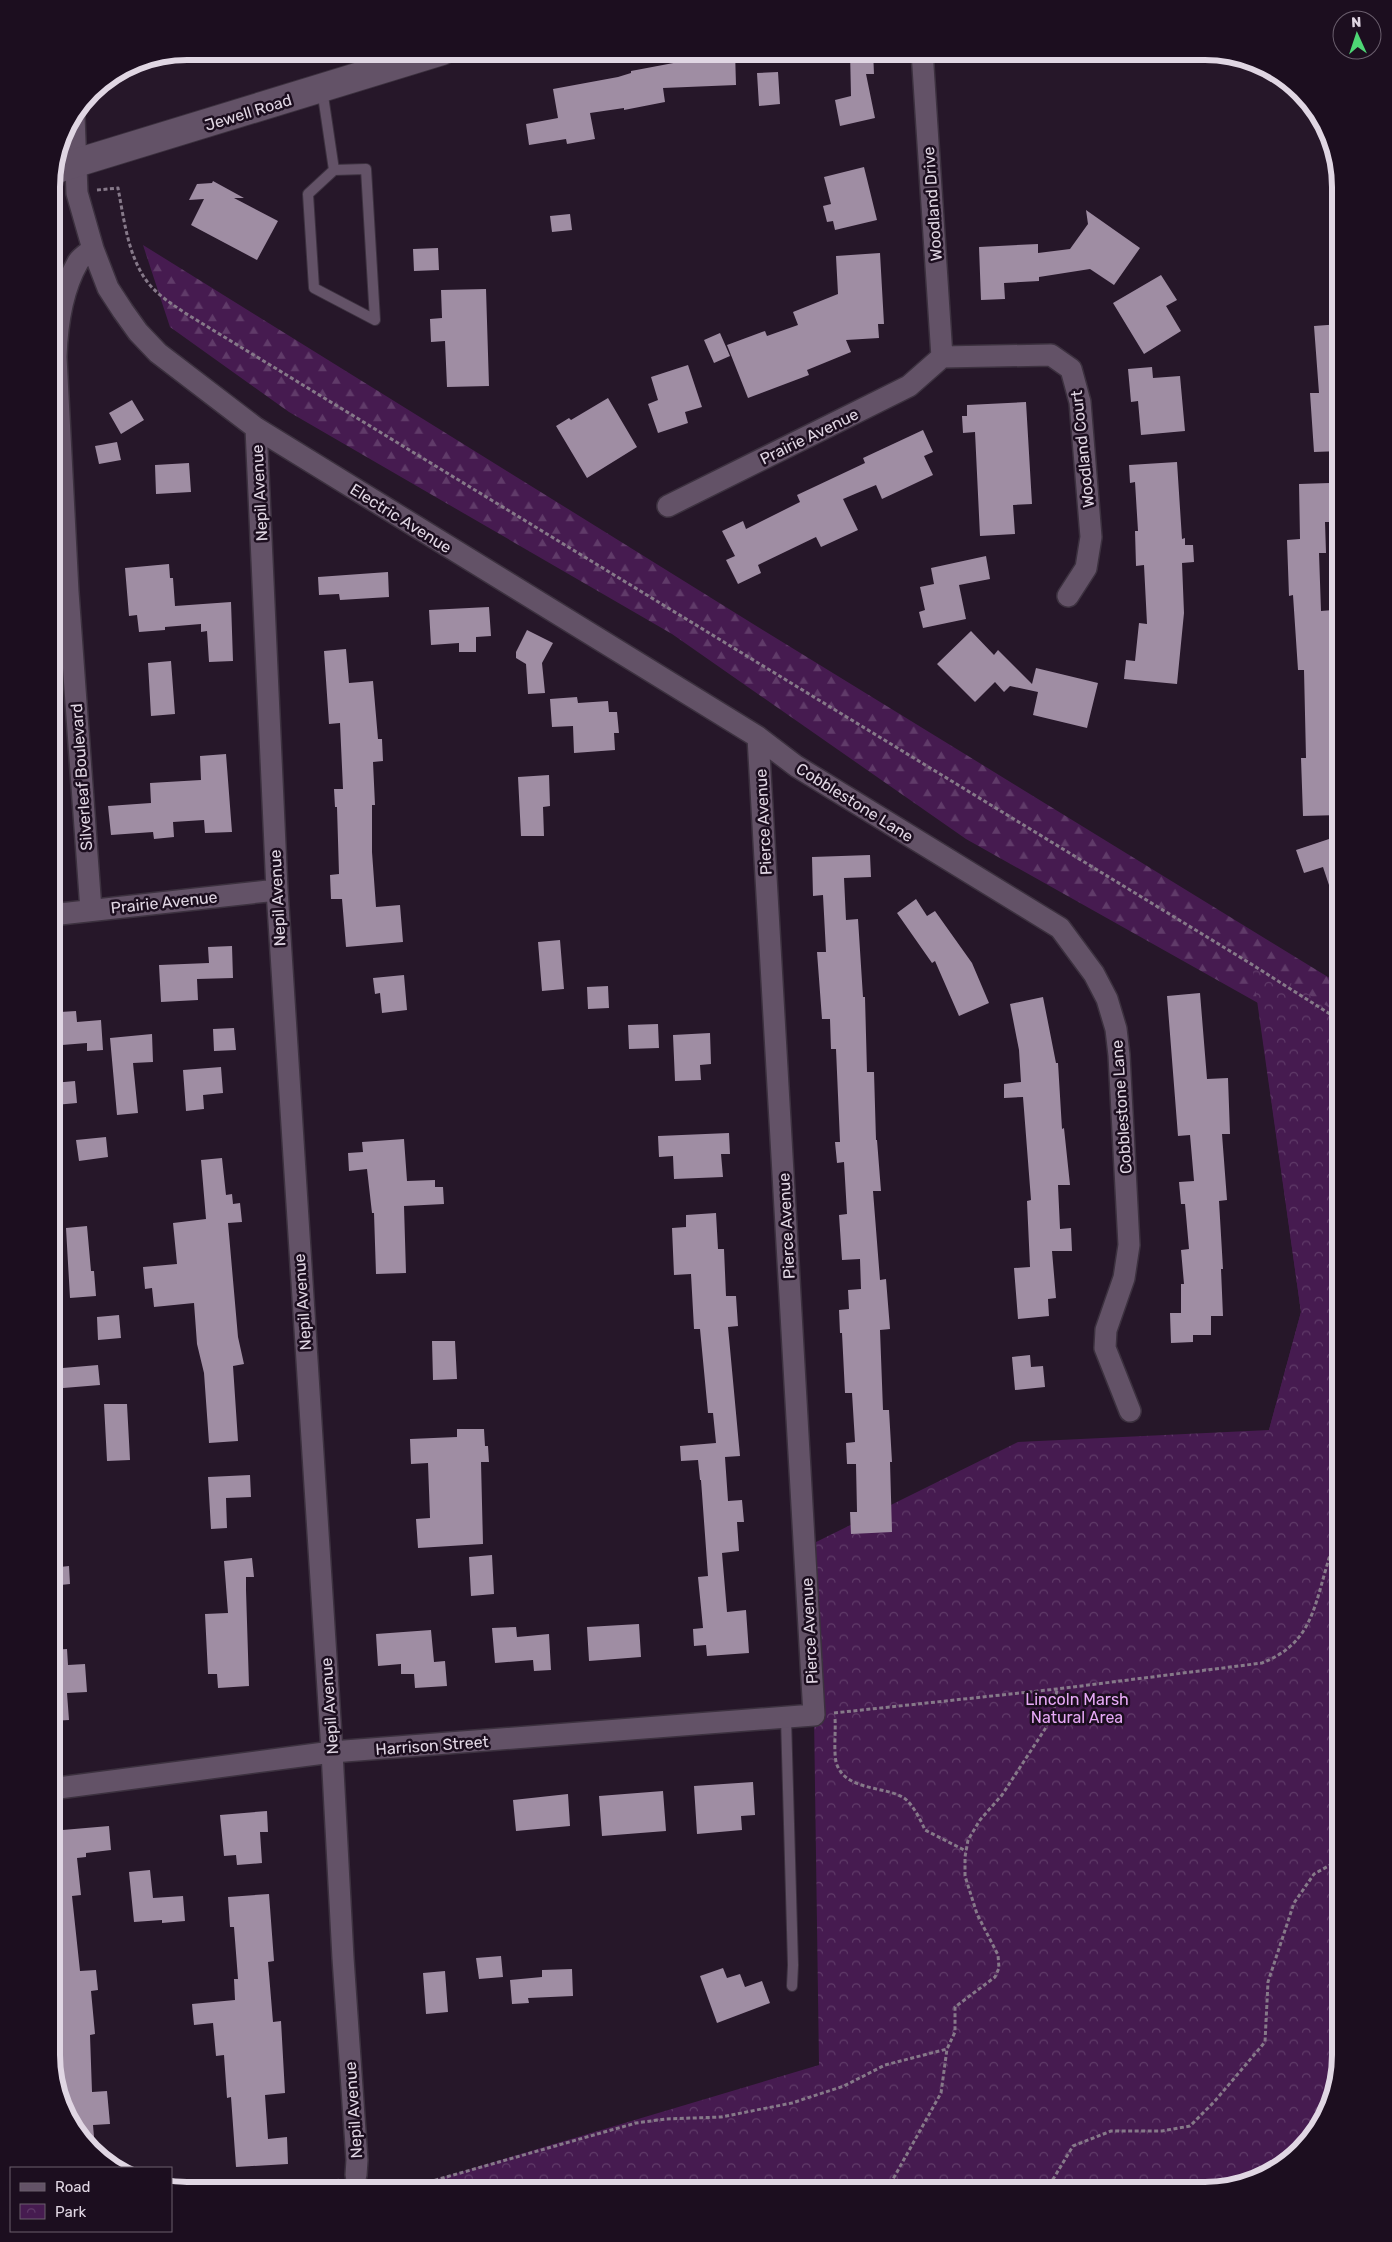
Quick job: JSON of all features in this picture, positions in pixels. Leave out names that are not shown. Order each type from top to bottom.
[{"type":"street","name":"Jewell Road","points":[[64,167],[414,60]]},
{"type":"street","name":"Woodland Drive","points":[[923,60],[942,357]]},
{"type":"street","points":[[69,142],[64,167],[77,193],[93,249]]},
{"type":"street","name":"Electric Avenue","points":[[93,249],[108,288],[138,332],[158,354],[256,428],[758,737]]},
{"type":"street","name":"Silverleaf Boulevard","points":[[60,315],[79,260],[93,249]]},
{"type":"street","name":"Woodland Court","points":[[942,357],[1051,355],[1071,368],[1080,402],[1091,537],[1086,568],[1068,596]]},
{"type":"street","name":"Prairie Avenue","points":[[668,506],[909,386],[942,357]]},
{"type":"street","name":"Nepil Avenue","points":[[256,428],[277,890],[332,1752],[342,1958],[357,2160],[356,2175]]},
{"type":"street","name":"Silverleaf Boulevard","points":[[60,593],[91,910]]},
{"type":"street","name":"Cobblestone Lane","points":[[758,737],[796,766],[1060,928],[1094,974],[1107,999],[1116,1029],[1129,1225],[1126,1270],[1106,1330],[1105,1348],[1130,1411]]},
{"type":"street","name":"Pierce Avenue","points":[[758,737],[814,1715]]},
{"type":"street","name":"Prairie Avenue","points":[[60,914],[277,890]]},
{"type":"street","name":"Harrison Street","points":[[60,1788],[332,1752],[814,1715]]},
{"type":"lane","points":[[322,89],[334,170]]},
{"type":"lane","points":[[366,169],[375,320],[314,288],[308,194],[334,170],[366,169]]},
{"type":"lane","points":[[786,1718],[792,1986]]},
{"type":"path","points":[[96,190],[118,188],[135,259],[148,283],[165,300],[1240,957],[1332,1016]]},
{"type":"path","points":[[814,1715],[1057,1689],[1262,1663],[1273,1658],[1299,1638],[1311,1622],[1332,1552]]},
{"type":"path","points":[[892,2182],[941,2094],[948,2049],[955,2032],[955,2007],[995,1977],[999,1968],[998,1955],[970,1897],[965,1876],[968,1840],[980,1820],[1002,1795],[1045,1729],[1054,1709],[1057,1689]]},
{"type":"path","points":[[835,1713],[836,1764],[844,1775],[856,1783],[904,1799],[922,1822],[925,1830],[966,1851]]},
{"type":"path","points":[[1051,2182],[1073,2146],[1111,2131],[1162,2131],[1190,2126],[1214,2102],[1265,2042],[1268,1982],[1294,1903],[1314,1874],[1332,1864]]},
{"type":"path","points":[[426,2182],[636,2123],[666,2119],[721,2118],[792,2103],[844,2086],[885,2065],[928,2052],[948,2049]]},
{"type":"green space","points":[[143,245],[771,635],[1332,979],[1332,1594],[1269,1430],[1301,1312],[1258,1003],[966,839],[672,634],[289,412],[170,327]]},
{"type":"green space","name":"Lincoln Marsh Natural Area","points":[[1251,958],[1332,1009],[1332,2055],[1330,2080],[1319,2111],[1311,2125],[1289,2150],[1275,2161],[1246,2175],[1230,2180],[1205,2182],[427,2182],[819,2065],[814,1715],[804,1548],[1018,1442],[1269,1430],[1301,1312]]},
{"type":"building","points":[[735,60],[736,85],[663,88],[665,102],[624,110],[624,108],[590,113],[595,139],[567,144],[566,139],[529,145],[526,124],[558,118],[553,89],[618,77],[631,73],[631,71],[684,61]]},
{"type":"building","points":[[850,60],[873,60],[874,74],[866,74],[875,118],[840,126],[835,100],[851,96]]},
{"type":"building","points":[[778,72],[780,104],[759,106],[757,73]]},
{"type":"building","points":[[864,167],[877,220],[835,230],[833,221],[827,222],[823,206],[831,204],[824,177]]},
{"type":"building","points":[[213,181],[244,198],[234,198],[278,221],[257,260],[191,225],[204,199],[189,200],[197,184],[212,183]]},
{"type":"building","points":[[1086,210],[1140,248],[1114,285],[1090,269],[1039,277],[1039,281],[1004,283],[1005,299],[981,300],[979,247],[1038,244],[1038,253],[1070,249],[1088,224]]},
{"type":"building","points":[[570,214],[572,230],[552,232],[550,216]]},
{"type":"building","points":[[438,248],[439,270],[414,271],[413,249]]},
{"type":"building","points":[[880,253],[884,324],[878,324],[879,338],[846,340],[851,352],[807,370],[809,375],[748,398],[727,345],[765,331],[767,336],[798,325],[793,312],[838,294],[836,256]]},
{"type":"building","points":[[1161,275],[1177,300],[1166,306],[1181,331],[1144,354],[1113,303]]},
{"type":"building","points":[[486,289],[489,386],[447,387],[445,341],[431,342],[430,319],[442,318],[441,290]]},
{"type":"building","points":[[1332,325],[1332,451],[1314,452],[1310,393],[1319,393],[1314,326]]},
{"type":"building","points":[[720,333],[730,356],[714,363],[704,340]]},
{"type":"building","points":[[688,365],[702,407],[685,412],[688,423],[658,433],[648,404],[658,400],[651,377]]},
{"type":"building","points":[[1152,367],[1153,378],[1180,376],[1185,431],[1141,435],[1138,401],[1131,402],[1128,369]]},
{"type":"building","points":[[608,398],[637,447],[587,478],[556,426],[569,418],[571,420]]},
{"type":"building","points":[[132,400],[144,420],[121,434],[109,413]]},
{"type":"building","points":[[1026,402],[1032,504],[1013,505],[1015,534],[980,536],[975,432],[963,433],[962,416],[967,416],[967,405]]},
{"type":"building","points":[[923,430],[933,452],[924,456],[933,475],[882,499],[876,485],[843,499],[858,530],[821,547],[816,537],[758,565],[761,573],[738,584],[726,560],[735,556],[722,531],[743,521],[746,529],[800,502],[797,495],[865,463],[863,458]]},
{"type":"building","points":[[117,442],[121,460],[99,464],[95,446]]},
{"type":"building","points":[[1177,462],[1182,539],[1185,538],[1185,545],[1193,545],[1194,562],[1182,563],[1184,613],[1177,684],[1124,679],[1126,660],[1135,661],[1139,623],[1147,624],[1144,565],[1136,566],[1135,531],[1138,531],[1135,482],[1130,483],[1129,465]]},
{"type":"building","points":[[189,463],[191,492],[156,494],[155,465]]},
{"type":"building","points":[[1330,483],[1331,522],[1325,522],[1326,553],[1319,553],[1321,611],[1332,610],[1332,630],[1330,630],[1332,668],[1332,815],[1303,816],[1301,758],[1306,758],[1304,670],[1298,670],[1293,595],[1289,596],[1287,540],[1300,539],[1299,484]]},
{"type":"building","points":[[986,556],[990,579],[959,585],[966,619],[923,628],[919,612],[925,610],[920,587],[934,584],[931,568]]},
{"type":"building","points":[[169,564],[170,578],[173,578],[175,606],[231,602],[233,661],[209,662],[207,631],[201,632],[201,624],[165,627],[165,630],[139,632],[137,615],[129,616],[125,568]]},
{"type":"building","points":[[388,572],[389,597],[340,600],[339,594],[319,595],[318,577]]},
{"type":"building","points":[[489,607],[491,636],[476,637],[476,652],[459,652],[459,643],[431,645],[429,610]]},
{"type":"building","points":[[527,630],[553,643],[542,663],[545,693],[528,694],[526,664],[516,658],[516,652]]},
{"type":"building","points":[[971,631],[994,655],[998,650],[1032,684],[1036,668],[1098,683],[1087,728],[1033,715],[1038,692],[1010,686],[1004,692],[995,682],[975,702],[937,664]]},
{"type":"building","points":[[346,649],[349,683],[373,681],[378,739],[382,739],[383,761],[373,762],[375,805],[372,805],[372,852],[376,907],[400,905],[403,942],[346,947],[342,899],[331,899],[330,875],[339,874],[337,807],[335,807],[334,789],[343,789],[340,723],[329,724],[324,651]]},
{"type":"building","points":[[171,661],[175,714],[151,716],[148,663]]},
{"type":"building","points":[[577,697],[578,703],[608,701],[609,712],[617,712],[619,733],[614,733],[615,750],[574,753],[573,726],[552,727],[550,699]]},
{"type":"building","points":[[226,754],[232,832],[205,833],[204,820],[173,822],[174,837],[154,839],[153,832],[111,835],[108,806],[151,803],[150,783],[201,780],[200,756]]},
{"type":"building","points":[[549,775],[550,806],[543,807],[544,836],[521,836],[518,777]]},
{"type":"building","points":[[1332,838],[1332,894],[1323,867],[1304,873],[1296,850]]},
{"type":"building","points":[[870,855],[871,877],[844,878],[846,920],[858,919],[863,997],[865,997],[867,1072],[874,1072],[876,1140],[881,1191],[873,1191],[880,1280],[886,1279],[890,1329],[880,1330],[883,1410],[889,1410],[892,1462],[890,1462],[892,1532],[851,1534],[850,1512],[857,1512],[856,1464],[847,1464],[846,1443],[855,1442],[852,1393],[845,1393],[839,1310],[849,1309],[848,1290],[861,1289],[860,1259],[842,1260],[839,1215],[847,1214],[844,1162],[837,1163],[835,1142],[840,1142],[836,1049],[831,1049],[830,1019],[822,1019],[817,952],[826,952],[823,895],[813,896],[812,857]]},
{"type":"building","points":[[916,899],[927,916],[935,911],[972,963],[989,1003],[959,1016],[935,961],[932,963],[897,913]]},
{"type":"building","points":[[560,940],[564,989],[542,991],[538,942]]},
{"type":"building","points":[[232,946],[233,978],[197,979],[198,1000],[161,1002],[159,965],[209,963],[208,947]]},
{"type":"building","points":[[404,975],[407,1010],[382,1013],[380,993],[375,994],[373,978]]},
{"type":"building","points":[[608,986],[609,1008],[588,1009],[587,987]]},
{"type":"building","points":[[1200,993],[1207,1079],[1228,1078],[1230,1134],[1222,1134],[1227,1200],[1219,1201],[1223,1269],[1221,1269],[1223,1316],[1211,1316],[1211,1335],[1193,1335],[1193,1342],[1171,1343],[1170,1313],[1181,1313],[1181,1284],[1184,1284],[1181,1250],[1189,1249],[1185,1204],[1181,1204],[1179,1182],[1194,1181],[1190,1135],[1178,1136],[1167,996]]},
{"type":"building","points":[[1043,997],[1056,1063],[1058,1063],[1062,1129],[1064,1128],[1070,1185],[1058,1185],[1060,1229],[1071,1228],[1072,1251],[1052,1251],[1056,1298],[1048,1299],[1049,1316],[1018,1319],[1014,1268],[1030,1267],[1027,1201],[1031,1200],[1023,1097],[1004,1098],[1004,1084],[1021,1082],[1019,1050],[1010,1004]]},
{"type":"building","points":[[76,1011],[77,1022],[101,1020],[103,1050],[87,1051],[87,1043],[62,1045],[60,1012]]},
{"type":"building","points":[[658,1024],[659,1048],[629,1049],[628,1025]]},
{"type":"building","points":[[234,1028],[236,1050],[214,1051],[213,1029]]},
{"type":"building","points":[[710,1033],[711,1064],[700,1065],[701,1080],[675,1081],[673,1035]]},
{"type":"building","points":[[152,1034],[153,1062],[133,1063],[138,1113],[117,1115],[110,1038]]},
{"type":"building","points":[[221,1067],[223,1093],[203,1095],[204,1109],[186,1111],[183,1070]]},
{"type":"building","points":[[75,1081],[77,1103],[60,1105],[60,1082]]},
{"type":"building","points":[[729,1133],[730,1154],[721,1154],[723,1177],[674,1179],[673,1156],[659,1157],[658,1136]]},
{"type":"building","points":[[106,1137],[108,1157],[79,1161],[76,1140]]},
{"type":"building","points":[[404,1139],[407,1181],[435,1180],[435,1187],[443,1187],[444,1204],[404,1206],[406,1273],[376,1274],[374,1213],[372,1213],[367,1169],[349,1171],[348,1153],[363,1152],[362,1142]]},
{"type":"building","points":[[222,1158],[226,1195],[232,1194],[233,1204],[240,1203],[242,1222],[228,1223],[238,1337],[244,1364],[233,1366],[238,1441],[209,1443],[204,1373],[197,1344],[194,1303],[154,1307],[152,1288],[145,1289],[143,1267],[177,1264],[173,1223],[206,1219],[201,1160]]},
{"type":"building","points":[[716,1213],[718,1249],[724,1249],[726,1296],[736,1296],[738,1326],[728,1327],[740,1456],[725,1457],[728,1501],[742,1500],[744,1522],[737,1522],[739,1551],[722,1553],[727,1612],[746,1610],[749,1653],[707,1656],[706,1645],[694,1646],[693,1629],[703,1628],[698,1577],[708,1576],[701,1480],[698,1460],[681,1461],[680,1446],[716,1443],[713,1413],[708,1413],[700,1329],[694,1329],[691,1274],[674,1275],[672,1228],[686,1227],[686,1215]]},
{"type":"building","points":[[87,1226],[91,1271],[94,1271],[96,1296],[70,1298],[66,1228]]},
{"type":"building","points":[[119,1315],[121,1338],[98,1340],[97,1317]]},
{"type":"building","points":[[432,1341],[455,1341],[457,1379],[433,1380]]},
{"type":"building","points":[[1030,1355],[1031,1367],[1043,1366],[1045,1387],[1015,1390],[1012,1357]]},
{"type":"building","points":[[98,1365],[100,1385],[60,1388],[60,1368]]},
{"type":"building","points":[[104,1404],[127,1404],[130,1460],[107,1461]]},
{"type":"building","points":[[457,1429],[484,1429],[485,1446],[488,1446],[489,1462],[481,1462],[483,1544],[418,1548],[416,1519],[430,1518],[428,1463],[411,1464],[410,1439],[457,1437]]},
{"type":"building","points":[[250,1475],[251,1497],[226,1498],[227,1528],[211,1529],[208,1477]]},
{"type":"building","points":[[492,1555],[494,1594],[471,1596],[469,1557]]},
{"type":"building","points":[[252,1558],[254,1577],[246,1577],[249,1686],[218,1688],[217,1674],[208,1674],[205,1614],[228,1613],[224,1561]]},
{"type":"building","points":[[69,1566],[70,1584],[60,1585],[60,1567]]},
{"type":"building","points":[[639,1624],[641,1657],[589,1661],[587,1627]]},
{"type":"building","points":[[516,1627],[517,1637],[549,1634],[551,1670],[534,1671],[533,1660],[495,1663],[492,1628]]},
{"type":"building","points":[[431,1630],[434,1662],[445,1661],[447,1686],[415,1688],[414,1674],[401,1674],[401,1664],[378,1666],[376,1634]]},
{"type":"building","points":[[60,1649],[67,1649],[68,1665],[85,1664],[87,1692],[67,1693],[69,1720],[60,1720]]},
{"type":"building","points":[[753,1782],[755,1815],[741,1816],[742,1830],[697,1834],[694,1786]]},
{"type":"building","points":[[663,1791],[666,1831],[602,1836],[599,1796]]},
{"type":"building","points":[[568,1794],[570,1826],[516,1831],[513,1800]]},
{"type":"building","points":[[267,1811],[268,1832],[260,1832],[262,1863],[237,1865],[236,1855],[224,1856],[220,1815]]},
{"type":"building","points":[[109,1826],[111,1850],[86,1853],[86,1857],[77,1858],[81,1895],[72,1896],[80,1971],[96,1970],[98,1990],[91,1991],[95,2034],[90,2035],[92,2092],[107,2091],[110,2124],[93,2125],[94,2141],[81,2125],[73,2111],[62,2080],[60,2063],[60,1830]]},
{"type":"building","points":[[150,1870],[153,1898],[183,1896],[185,1921],[162,1923],[162,1920],[134,1922],[129,1872]]},
{"type":"building","points":[[269,1894],[274,1961],[268,1962],[273,2022],[281,2021],[285,2093],[265,2095],[268,2139],[287,2137],[288,2164],[236,2167],[231,2097],[227,2098],[224,2055],[216,2056],[213,2023],[194,2025],[192,2004],[235,2000],[234,1979],[238,1979],[234,1927],[230,1927],[228,1897]]},
{"type":"building","points":[[501,1956],[503,1977],[479,1979],[476,1958]]},
{"type":"building","points":[[723,1968],[727,1978],[740,1974],[745,1987],[762,1981],[770,2003],[717,2023],[700,1976]]},
{"type":"building","points":[[572,1969],[573,1996],[528,1998],[529,2003],[512,2004],[510,1980],[542,1977],[542,1970]]},
{"type":"building","points":[[445,1971],[448,2012],[426,2014],[423,1973]]}]
